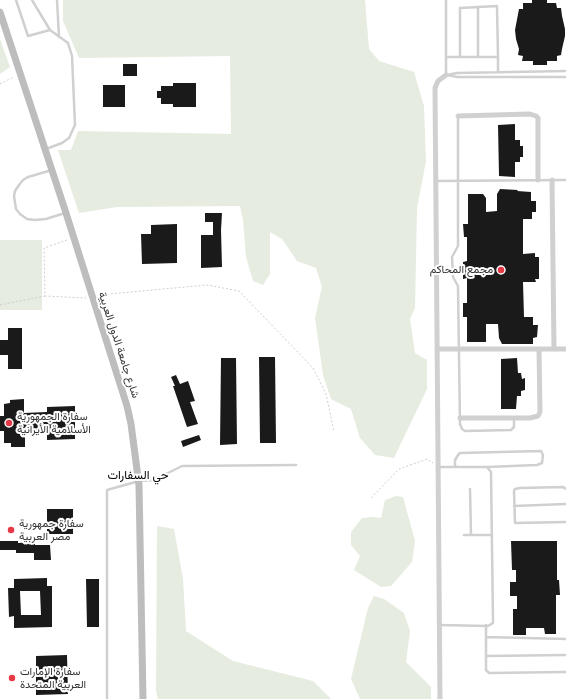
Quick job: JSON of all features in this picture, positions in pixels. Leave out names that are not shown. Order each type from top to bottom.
[{"type":"street","name":"شارع جامعة الدول العربية","points":[[0,12],[46,149],[127,406],[135,446],[139,481],[143,699]]},
{"type":"street","points":[[440,699],[435,88],[438,81],[446,75]]},
{"type":"street","points":[[458,116],[530,114],[536,116],[538,118],[538,180]]},
{"type":"street","points":[[552,180],[554,349]]},
{"type":"street","points":[[438,349],[566,349]]},
{"type":"street","points":[[460,418],[535,418],[540,412],[539,349]]},
{"type":"lane","points":[[16,0],[28,36],[50,30]]},
{"type":"lane","points":[[32,0],[50,30],[68,44],[72,56],[75,125],[69,138],[62,143],[46,149]]},
{"type":"lane","points":[[57,0],[59,37]]},
{"type":"lane","points":[[446,0],[446,75]]},
{"type":"lane","points":[[460,57],[460,8],[497,6],[498,72]]},
{"type":"lane","points":[[478,7],[478,57]]},
{"type":"lane","points":[[447,57],[498,57]]},
{"type":"lane","points":[[446,75],[457,73],[566,71]]},
{"type":"lane","points":[[446,75],[457,77],[566,77]]},
{"type":"lane","points":[[458,116],[458,246],[452,257],[453,277],[458,286],[460,418],[462,429],[465,431],[511,430],[514,427],[514,418]]},
{"type":"lane","points":[[52,170],[23,180],[15,191],[14,196],[16,208],[20,214],[27,219],[35,220],[46,219],[66,213]]},
{"type":"lane","points":[[436,180],[566,180]]},
{"type":"lane","points":[[438,467],[455,467],[487,467],[537,465],[542,463],[543,455],[541,452],[460,453],[455,460],[455,467]]},
{"type":"lane","points":[[107,699],[107,490],[139,481],[154,480],[182,466],[296,465]]},
{"type":"lane","points":[[439,625],[486,626],[491,625],[493,621],[491,472],[487,467]]},
{"type":"lane","points":[[566,489],[563,487],[517,488],[514,491],[515,523],[566,522]]},
{"type":"lane","points":[[470,489],[471,535]]},
{"type":"lane","points":[[514,506],[566,504]]},
{"type":"lane","points":[[464,535],[492,535]]},
{"type":"lane","points":[[486,626],[486,670],[489,673],[566,672]]},
{"type":"lane","points":[[486,637],[566,639]]},
{"type":"lane","points":[[486,656],[566,655]]},
{"type":"path","points":[[0,84],[21,74]]},
{"type":"path","points":[[45,296],[44,248],[74,238]]},
{"type":"path","points":[[0,305],[33,297],[93,298],[108,294],[207,285],[239,291],[313,368],[326,394],[334,431]]},
{"type":"path","points":[[370,498],[399,469],[426,459],[438,467]]},
{"type":"shaded area","points":[[63,0],[365,0],[369,49],[379,61],[414,72],[424,106],[426,161],[417,208],[415,308],[410,319],[415,353],[427,360],[427,389],[394,458],[375,455],[360,438],[351,409],[331,399],[323,375],[315,318],[322,287],[316,268],[297,261],[282,239],[270,232],[270,274],[263,285],[253,281],[246,257],[243,220],[240,206],[117,207],[79,213],[58,150],[71,150],[78,131],[231,134],[230,56],[79,58],[63,21]]},
{"type":"shaded area","points":[[0,39],[10,67],[0,74]]},
{"type":"shaded area","points":[[0,240],[42,240],[42,310],[0,310]]},
{"type":"shaded area","points":[[396,496],[403,497],[415,541],[412,562],[391,586],[381,587],[354,570],[360,556],[351,545],[351,532],[362,518],[381,518],[385,500]]},
{"type":"shaded area","points":[[157,526],[174,529],[183,579],[186,631],[233,661],[313,681],[331,699],[158,699],[156,691]]},
{"type":"shaded area","points":[[374,596],[384,599],[404,613],[410,631],[406,662],[431,687],[431,699],[360,699],[351,679],[368,608]]},
{"type":"building","points":[[532,0],[547,0],[547,3],[556,3],[557,8],[561,8],[565,36],[561,55],[557,56],[557,61],[547,61],[547,65],[533,65],[533,61],[522,61],[523,56],[518,55],[519,49],[515,30],[519,9],[523,9],[523,3],[532,3]]},
{"type":"building","points":[[123,64],[137,64],[137,76],[123,76]]},
{"type":"building","points":[[173,83],[196,83],[196,107],[173,107],[173,104],[161,104],[161,98],[157,98],[157,91],[161,91],[161,86],[173,86]]},
{"type":"building","points":[[103,85],[125,85],[125,107],[103,107]]},
{"type":"building","points":[[515,124],[515,140],[520,140],[520,146],[523,146],[523,157],[520,157],[520,162],[515,162],[515,177],[499,176],[498,125]]},
{"type":"building","name":"مجمع المحاكم","points":[[500,189],[531,192],[531,201],[536,201],[536,212],[532,212],[532,219],[523,219],[523,254],[535,253],[535,257],[539,257],[539,279],[535,279],[536,282],[523,282],[524,317],[533,317],[533,325],[538,325],[537,337],[533,338],[533,344],[502,344],[499,338],[498,324],[486,324],[486,342],[467,342],[467,317],[463,317],[463,303],[467,303],[467,278],[463,279],[463,262],[467,261],[467,237],[464,237],[463,224],[468,224],[468,194],[483,194],[486,198],[486,212],[497,211],[497,194]]},
{"type":"building","points":[[205,213],[222,213],[222,267],[201,268],[201,235],[213,235],[213,222],[205,222]]},
{"type":"building","points":[[177,224],[177,263],[142,264],[141,234],[151,234],[151,225]]},
{"type":"building","points":[[8,328],[22,328],[22,369],[8,369],[8,355],[0,355],[0,340],[8,340]]},
{"type":"building","points":[[259,357],[275,357],[276,443],[260,443]]},
{"type":"building","points":[[221,358],[236,358],[237,444],[220,445]]},
{"type":"building","points":[[517,358],[518,373],[521,373],[522,379],[525,378],[525,390],[521,391],[521,396],[517,396],[516,409],[501,409],[501,359]]},
{"type":"building","points":[[176,375],[180,384],[188,381],[195,401],[190,402],[198,424],[187,427],[171,377]]},
{"type":"building","points":[[24,399],[24,413],[47,412],[47,407],[75,406],[75,439],[47,440],[47,433],[25,434],[25,447],[11,447],[11,443],[4,443],[4,431],[0,431],[0,416],[4,416],[4,404],[10,403],[10,400]]},
{"type":"building","points":[[199,435],[201,440],[183,447],[181,441]]},
{"type":"building","points":[[47,509],[73,509],[73,534],[47,534]]},
{"type":"building","points":[[0,541],[18,541],[18,543],[35,542],[35,545],[50,545],[51,560],[34,560],[34,553],[16,553],[16,550],[0,550]]},
{"type":"building","points":[[511,541],[557,541],[557,580],[559,580],[560,595],[556,595],[556,634],[545,634],[544,628],[526,628],[526,635],[513,635],[513,609],[517,609],[517,596],[510,596],[510,582],[516,582],[516,570],[512,570]]},
{"type":"building","points":[[47,578],[47,586],[52,586],[52,627],[14,628],[14,616],[9,617],[8,588],[14,588],[14,579]],"holes":[[[20,591],[40,591],[41,615],[21,615]]]},
{"type":"building","points":[[86,579],[99,579],[99,627],[87,627]]},
{"type":"building","points":[[67,655],[68,694],[36,695],[36,656]]},
{"type":"place","name":"مجمع المحاكم","points":[[501,270]]},
{"type":"place","name":"سفارة الجمهورية الأسلامية الأيرانية","points":[[9,423]]},
{"type":"place","name":"سفارة جمهورية مصر العربية","points":[[11,530]]},
{"type":"place","name":"سفارة الإمارات العربية المتحدة","points":[[12,678]]},
{"type":"district","name":"حي السفارات","points":[[138,475]]}]
